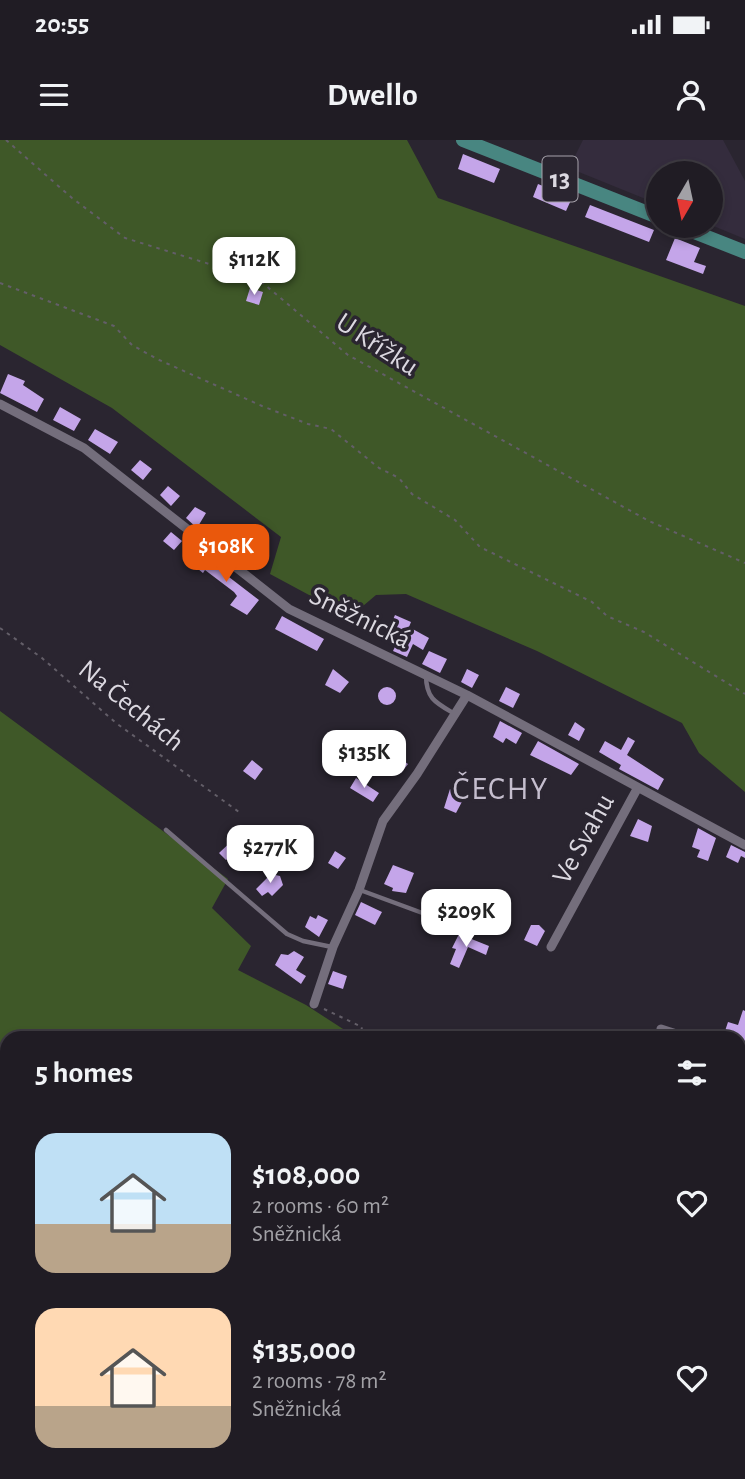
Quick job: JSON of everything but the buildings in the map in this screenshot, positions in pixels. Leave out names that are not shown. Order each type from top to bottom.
[{"type":"main road","name":"13","points":[[463,140],[646,212]]},
{"type":"main road","points":[[709,238],[745,252]]},
{"type":"street","name":"Sněžnická","points":[[0,404],[84,449],[289,609],[467,695],[745,845]]},
{"type":"street","points":[[314,1004],[333,947],[359,890],[383,821],[467,695]]},
{"type":"street","name":"Ve Svahu","points":[[551,947],[637,789]]},
{"type":"street","points":[[661,1029],[667,1031]]},
{"type":"lane","points":[[426,674],[426,690],[430,700],[456,715]]},
{"type":"lane","points":[[166,830],[286,934],[303,942],[333,947]]},
{"type":"lane","points":[[359,890],[474,932]]},
{"type":"path","name":"U Křížku","points":[[6,140],[72,198],[125,237],[258,279],[348,355],[649,521],[745,563]]},
{"type":"path","points":[[0,283],[114,326],[132,345],[157,359],[261,406],[308,424],[331,429],[379,468],[399,478],[412,494],[455,520],[480,547],[592,602],[607,616],[644,632],[745,694]]},
{"type":"path","name":"Na Čechách","points":[[0,628],[41,658],[116,723],[239,812]]},
{"type":"path","points":[[314,1004],[362,1027],[361,1031]]},
{"type":"shaded area","points":[[583,140],[723,140],[745,181],[745,239],[723,230],[723,161],[646,161],[646,199],[569,168]]},
{"type":"green space","points":[[0,140],[407,140],[438,198],[745,306],[745,792],[699,753],[682,723],[537,651],[406,594],[376,595],[350,617],[270,574],[281,537],[112,408],[0,345]]},
{"type":"green space","points":[[0,711],[228,879],[212,908],[251,946],[238,970],[306,1005],[346,1031],[0,1031]]},
{"type":"district","name":"ČECHY","points":[[501,789]]}]
